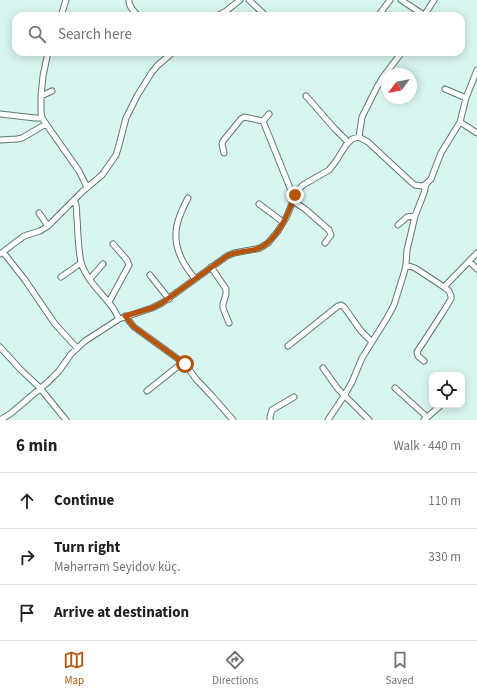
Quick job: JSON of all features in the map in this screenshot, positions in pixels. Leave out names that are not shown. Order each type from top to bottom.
[{"type":"street","points":[[62,12],[66,0]]},
{"type":"street","points":[[129,0],[129,5],[135,12]]},
{"type":"street","points":[[224,12],[240,0]]},
{"type":"street","points":[[249,0],[262,12]]},
{"type":"street","points":[[381,12],[390,0]]},
{"type":"street","points":[[401,0],[418,12]]},
{"type":"street","points":[[426,12],[434,0]]},
{"type":"street","points":[[47,56],[41,96],[42,118],[79,171],[88,187]]},
{"type":"street","points":[[77,348],[55,324],[29,286],[2,253],[24,236],[40,231],[48,226],[102,175],[116,155],[126,118],[141,89],[164,56]]},
{"type":"street","points":[[359,137],[362,117],[383,77],[399,56]]},
{"type":"street","points":[[0,420],[10,414],[56,374],[77,348],[119,319],[152,308],[168,299],[230,254],[264,246],[283,222],[297,190],[329,170],[348,142],[355,138],[359,137],[368,142],[410,182],[419,186],[426,184],[431,179],[441,153],[460,122],[466,98],[477,70]]},
{"type":"street","points":[[470,86],[477,88]]},
{"type":"street","points":[[445,88],[466,98]]},
{"type":"street","points":[[41,96],[52,91]]},
{"type":"street","points":[[306,96],[348,142]]},
{"type":"street","points":[[0,114],[42,118]]},
{"type":"street","points":[[263,121],[269,114]]},
{"type":"street","points":[[224,153],[222,144],[223,141],[241,119],[244,118],[263,121]]},
{"type":"street","points":[[263,121],[290,188],[295,195]]},
{"type":"street","points":[[460,122],[477,133]]},
{"type":"street","points":[[0,140],[22,138],[46,124]]},
{"type":"street","points":[[328,420],[344,396],[352,382],[362,358],[394,305],[406,265],[407,250],[415,216],[426,184]]},
{"type":"street","points":[[188,198],[180,213],[176,226],[176,240],[180,256],[195,279]]},
{"type":"street","points":[[74,200],[77,207],[82,263],[90,279],[109,302],[119,319]]},
{"type":"street","points":[[293,201],[305,209],[329,230],[331,235],[325,243]]},
{"type":"street","points":[[259,204],[283,222]]},
{"type":"street","points":[[39,213],[48,226]]},
{"type":"street","points":[[398,225],[407,217],[415,216]]},
{"type":"street","points":[[109,302],[129,265],[127,260],[113,244]]},
{"type":"street","points":[[444,287],[477,253]]},
{"type":"street","points":[[469,261],[477,269]]},
{"type":"street","points":[[62,277],[82,263]]},
{"type":"street","points":[[90,279],[103,264]]},
{"type":"street","points":[[406,265],[414,268],[444,287],[451,294],[451,299],[417,352],[418,356],[424,361]]},
{"type":"street","points":[[210,268],[226,289],[223,308],[229,323]]},
{"type":"street","points":[[150,274],[168,299]]},
{"type":"street","points":[[288,346],[341,305],[361,331],[372,342]]},
{"type":"street","points":[[125,316],[134,327],[182,363],[233,420]]},
{"type":"street","points":[[0,347],[40,388],[66,420]]},
{"type":"street","points":[[147,392],[182,363]]},
{"type":"street","points":[[324,368],[344,396],[369,420]]},
{"type":"street","points":[[395,388],[425,419],[438,408]]},
{"type":"street","points":[[270,420],[272,410],[294,397]]},
{"type":"route","points":[[185,364],[134,327],[125,316],[152,308],[162,303],[227,256],[264,246],[278,231],[290,210],[295,195]]}]
